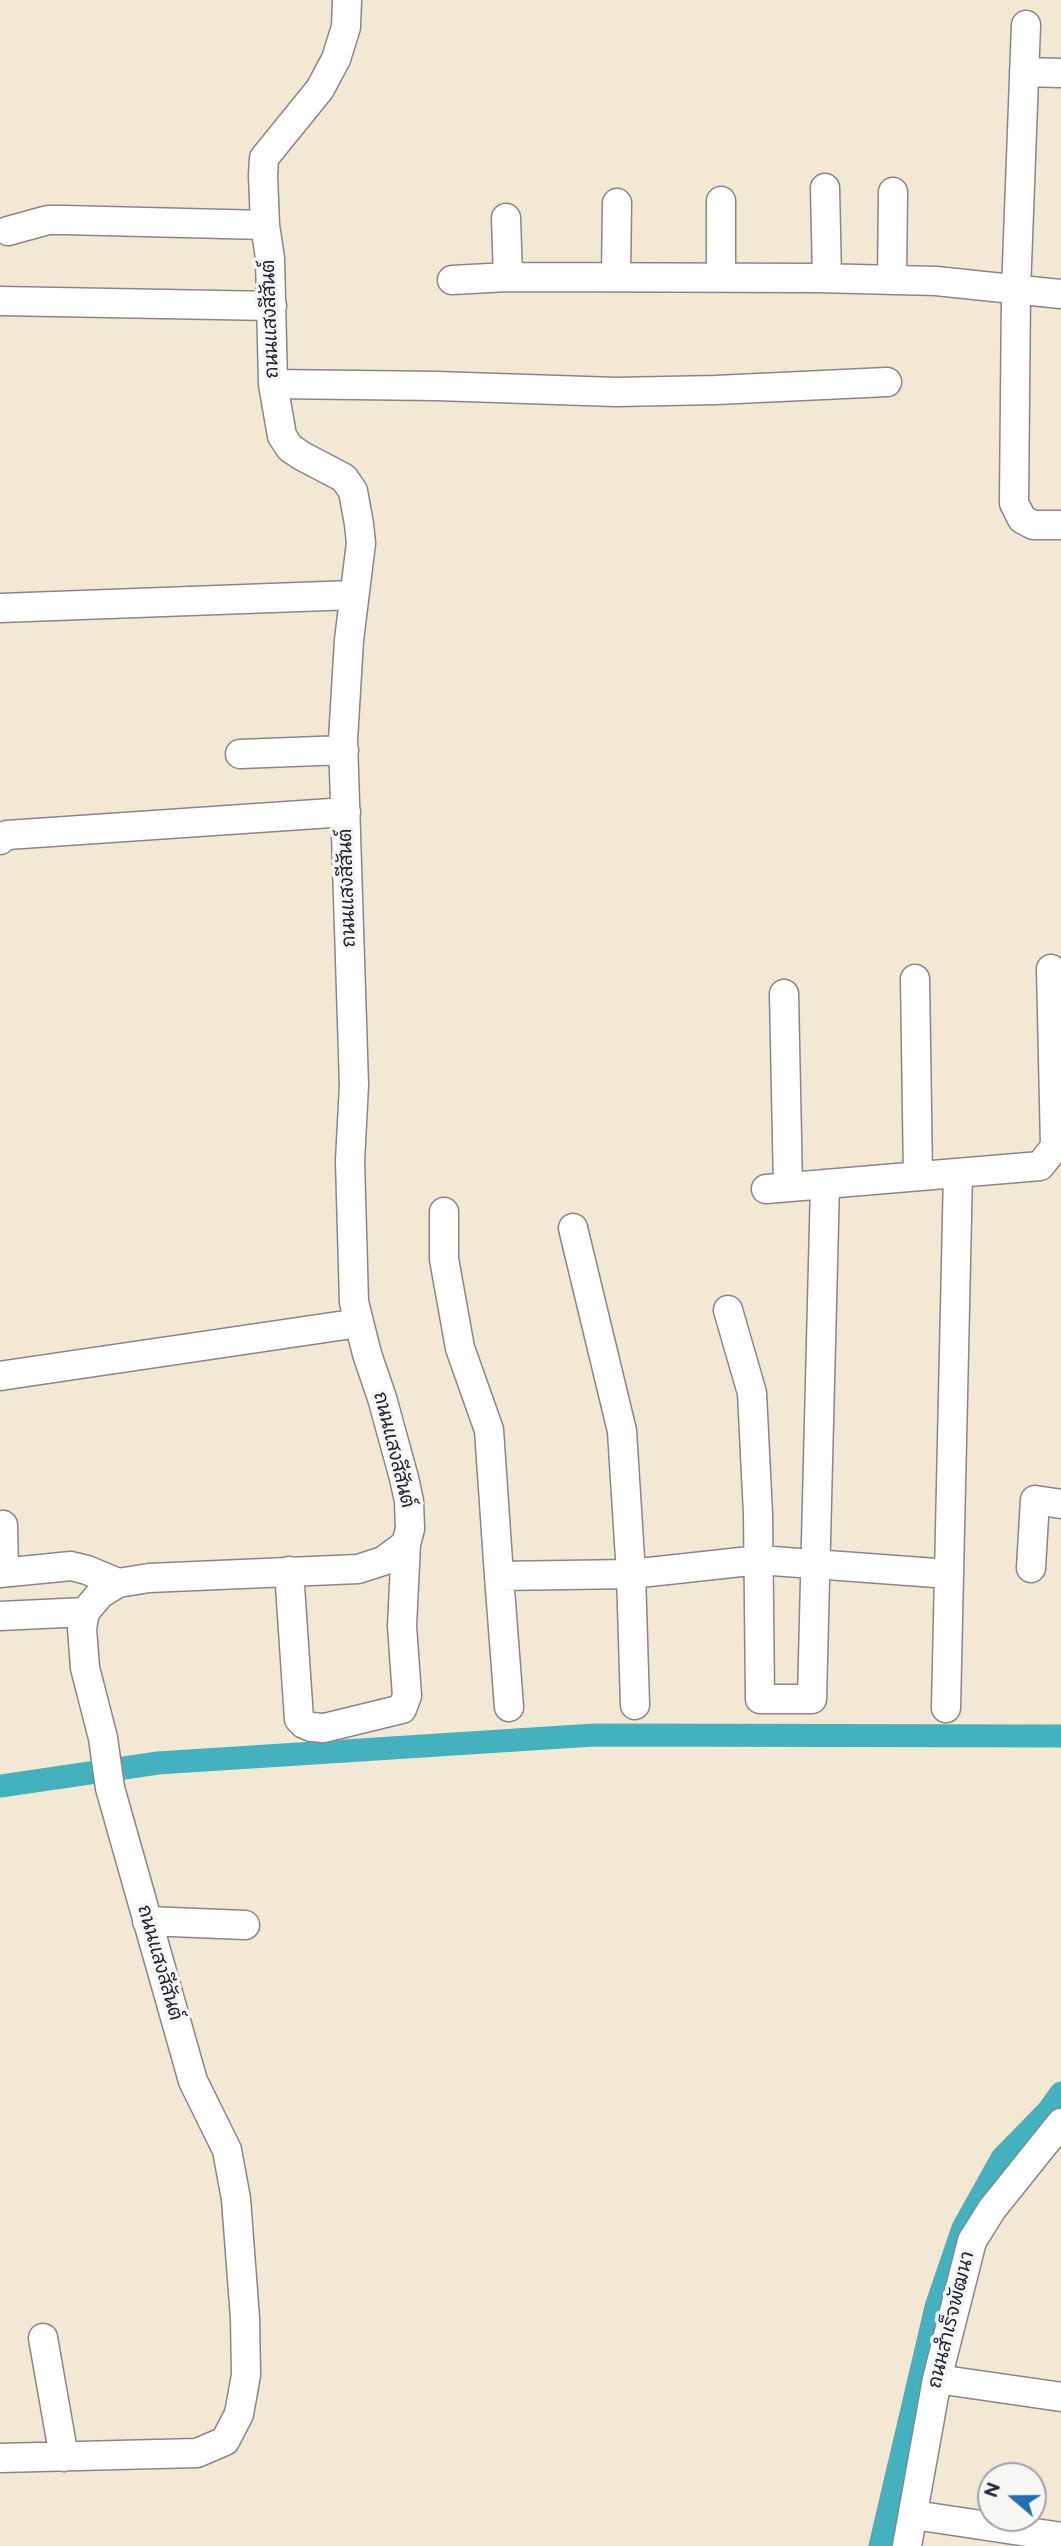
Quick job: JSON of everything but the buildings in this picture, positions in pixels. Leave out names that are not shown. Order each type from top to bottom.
[{"type":"street","name":"ถนนแสงสีสันต์","points":[[289,1570],[299,1719],[311,1727],[324,1728],[402,1709],[407,1696],[402,1626],[406,1544],[410,1529],[409,1501],[359,1323],[355,1302],[351,1203],[354,1085],[344,750],[353,595],[358,574],[360,543],[353,491],[344,478],[290,448],[282,436],[273,384],[270,258],[265,225],[264,158],[320,89],[336,59],[346,27],[347,0]]},
{"type":"street","points":[[1026,25],[1016,291],[1014,503],[1023,519],[1033,525],[1061,525]]},
{"type":"street","points":[[1024,72],[1061,73]]},
{"type":"street","points":[[825,188],[827,278]]},
{"type":"street","points":[[892,280],[893,192]]},
{"type":"street","points":[[721,201],[721,277]]},
{"type":"street","points":[[617,203],[617,277]]},
{"type":"street","points":[[506,218],[508,277]]},
{"type":"street","points":[[8,231],[48,220],[265,225]]},
{"type":"street","points":[[452,279],[827,278],[936,281],[1061,294]]},
{"type":"street","points":[[0,300],[272,306]]},
{"type":"street","points":[[273,384],[615,392],[887,382]]},
{"type":"street","points":[[0,608],[353,595]]},
{"type":"street","points":[[240,754],[344,750]]},
{"type":"street","points":[[0,840],[7,835],[346,812]]},
{"type":"street","points":[[784,993],[777,1188],[1040,1167],[1058,1145],[1051,969]]},
{"type":"street","points":[[915,979],[918,1176]]},
{"type":"street","points":[[946,1708],[958,1173]]},
{"type":"street","points":[[728,1310],[752,1393],[759,1560],[760,1699],[812,1699],[825,1184]]},
{"type":"street","points":[[444,1212],[444,1259],[460,1348],[489,1430],[509,1707]]},
{"type":"street","points":[[573,1228],[622,1431],[631,1574],[635,1705]]},
{"type":"street","points":[[0,1376],[359,1323]]},
{"type":"street","points":[[1031,1568],[1035,1500],[1061,1503]]},
{"type":"street","points":[[3,1525],[2,1572],[71,1566],[118,1583]]},
{"type":"street","points":[[0,1616],[85,1612],[100,1594],[118,1583],[149,1578],[358,1569],[383,1561],[406,1544]]},
{"type":"street","points":[[499,1576],[631,1574],[759,1560],[948,1574]]},
{"type":"street","name":"ถนนแสงสีสันต์","points":[[0,2458],[197,2453],[225,2441],[239,2414],[246,2375],[246,2318],[236,2199],[227,2150],[193,2081],[110,1788],[103,1738],[85,1668],[82,1628],[85,1612]]},
{"type":"street","points":[[147,1921],[245,1925]]},
{"type":"street","name":"ถนนสำเร็จพัฒนา","points":[[907,2546],[937,2379],[972,2241],[992,2209],[1061,2123]]},
{"type":"street","points":[[43,2338],[64,2457]]},
{"type":"street","points":[[937,2379],[1061,2397]]},
{"type":"street","points":[[914,2515],[1061,2537]]},
{"type":"waterway","points":[[0,1786],[158,1763],[594,1735],[1061,1736]]},
{"type":"waterway","points":[[880,2546],[936,2307],[963,2228],[1002,2158],[1048,2111],[1061,2093]]}]
